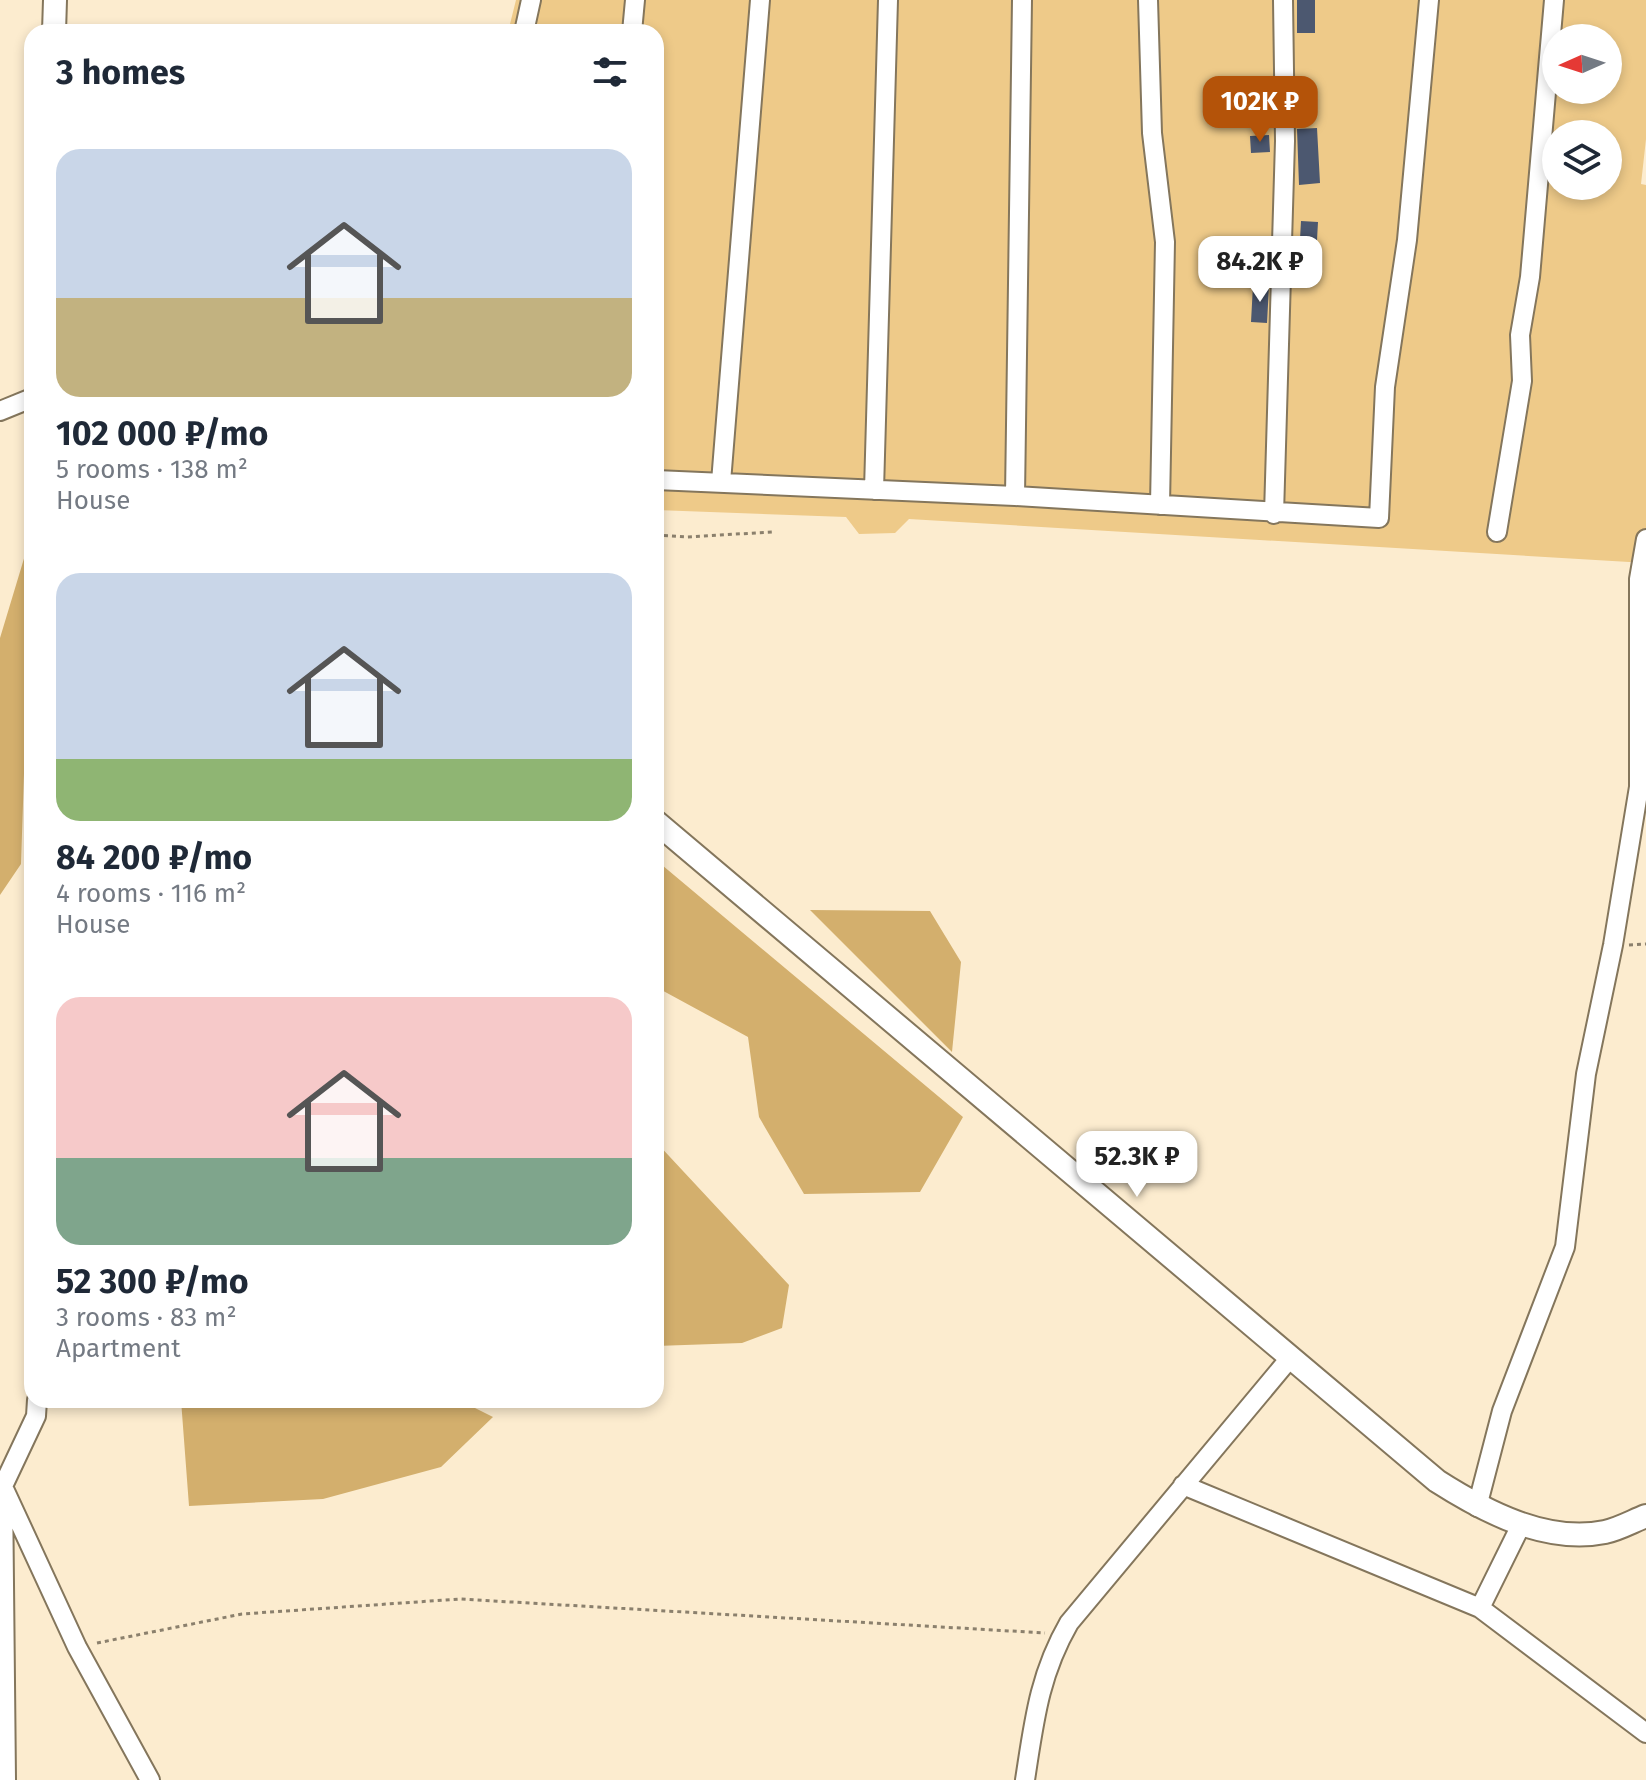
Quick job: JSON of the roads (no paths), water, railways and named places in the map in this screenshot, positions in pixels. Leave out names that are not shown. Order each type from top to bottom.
[{"type":"main road","points":[[54,24],[55,0]]},
{"type":"main road","points":[[664,829],[1437,1481],[1477,1507],[1559,1533],[1605,1532],[1646,1516]]},
{"type":"street","points":[[526,24],[531,0]]},
{"type":"street","points":[[633,24],[635,0]]},
{"type":"street","points":[[721,482],[760,0]]},
{"type":"street","points":[[874,490],[888,0]]},
{"type":"street","points":[[1015,496],[1022,0]]},
{"type":"street","points":[[1148,0],[1152,133],[1165,242],[1160,505]]},
{"type":"street","points":[[1274,514],[1285,141],[1283,0]]},
{"type":"street","points":[[664,480],[1015,496],[1379,518],[1385,387],[1407,240],[1415,124],[1429,0]]},
{"type":"street","points":[[1497,532],[1522,381],[1520,335],[1530,277],[1554,0]]},
{"type":"street","points":[[0,411],[24,401]]},
{"type":"street","points":[[1477,1507],[1502,1411],[1565,1247],[1586,1074],[1613,945],[1639,787],[1639,579],[1646,539]]},
{"type":"street","points":[[1025,1780],[1039,1694],[1049,1659],[1063,1634],[1290,1358]]},
{"type":"street","points":[[6,1780],[1,1485],[36,1416],[36,1408]]},
{"type":"street","points":[[1,1485],[77,1647],[150,1780]]},
{"type":"street","points":[[1183,1485],[1480,1608],[1646,1733]]},
{"type":"street","points":[[1480,1608],[1522,1523]]}]
